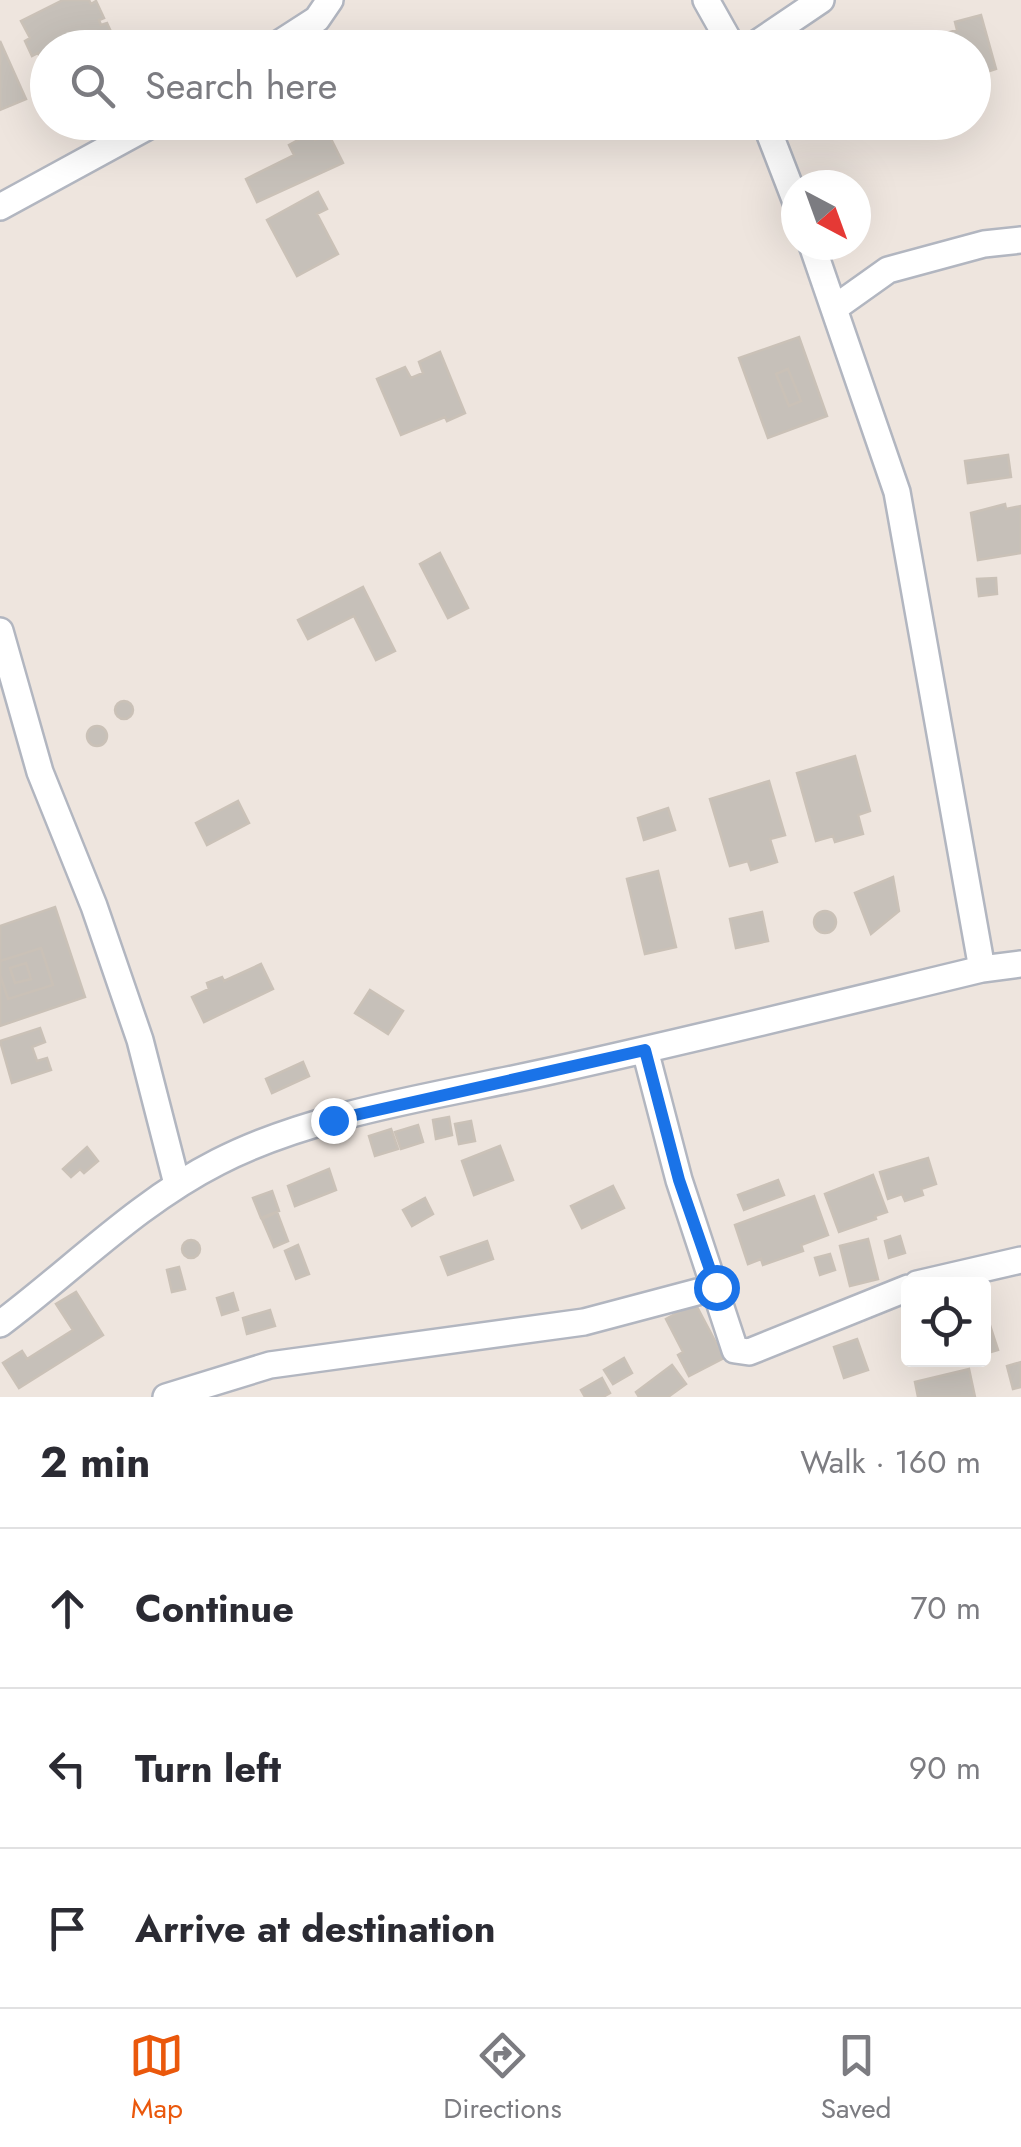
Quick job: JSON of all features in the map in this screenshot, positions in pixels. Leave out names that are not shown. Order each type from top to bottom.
[{"type":"street","points":[[300,30],[317,19],[330,0]]},
{"type":"street","points":[[706,0],[723,30]]},
{"type":"street","points":[[777,30],[821,0]]},
{"type":"street","points":[[0,207],[123,140]]},
{"type":"street","points":[[772,140],[784,170]]},
{"type":"street","points":[[836,307],[888,270],[984,244],[1021,240]]},
{"type":"street","points":[[818,260],[897,492],[982,969]]},
{"type":"street","points":[[0,630],[40,772],[94,906],[140,1040],[177,1184]]},
{"type":"street","points":[[0,1324],[177,1184],[221,1160],[333,1120],[982,969],[1021,964]]},
{"type":"street","points":[[645,1050],[679,1180],[736,1350],[749,1352],[901,1291]]},
{"type":"street","points":[[947,1277],[1021,1260]]},
{"type":"street","points":[[166,1397],[208,1391],[270,1365],[584,1322],[716,1287]]},
{"type":"building","points":[[63,0],[89,0],[91,4],[96,1],[104,18],[99,20],[101,25],[107,23],[110,30],[30,30],[30,38],[21,21]]},
{"type":"building","points":[[981,15],[985,30],[957,30],[955,22]]},
{"type":"building","points":[[0,41],[26,99],[0,110]]},
{"type":"building","points":[[298,140],[332,140],[343,163],[257,202],[246,179],[294,155],[289,145]]},
{"type":"building","points":[[318,192],[327,209],[317,214],[338,254],[297,276],[267,220]]},
{"type":"building","points":[[799,337],[827,416],[768,438],[739,358]],"holes":[[[788,369],[801,401],[789,406],[776,374]]]},
{"type":"building","points":[[440,352],[465,413],[401,435],[377,379],[405,367],[411,378],[423,373],[419,362]]},
{"type":"building","points":[[788,369],[801,401],[789,406],[776,374]]},
{"type":"building","points":[[1008,455],[1011,477],[968,483],[965,461]]},
{"type":"building","points":[[1005,504],[1006,509],[1021,506],[1021,553],[978,560],[971,513]]},
{"type":"building","points":[[440,553],[468,608],[448,618],[420,564]]},
{"type":"building","points":[[996,578],[997,594],[979,596],[977,579]]},
{"type":"building","points":[[363,587],[395,651],[376,660],[354,616],[308,639],[298,620]]},
{"type":"building","points":[[124,701],[131,703],[131,717],[124,719],[117,717],[115,710],[117,703]]},
{"type":"building","points":[[97,726],[107,736],[97,746],[87,736]]},
{"type":"building","points":[[855,756],[870,811],[858,815],[863,834],[835,842],[833,836],[816,841],[797,773]]},
{"type":"building","points":[[769,781],[785,835],[770,839],[777,862],[751,870],[748,861],[730,866],[710,799]]},
{"type":"building","points":[[238,801],[249,823],[207,845],[196,823]]},
{"type":"building","points":[[668,808],[675,830],[644,840],[638,818]]},
{"type":"building","points":[[658,871],[676,947],[645,954],[627,879]]},
{"type":"building","points":[[893,877],[899,911],[871,934],[855,893]]},
{"type":"building","points":[[55,907],[85,997],[0,1026],[0,975],[8,999],[53,985],[41,948],[0,961],[0,926]]},
{"type":"building","points":[[825,911],[833,914],[833,930],[825,933],[817,930],[814,922],[817,914]]},
{"type":"building","points":[[762,912],[768,941],[736,948],[730,919]]},
{"type":"building","points":[[41,948],[53,985],[8,999],[0,961]],"holes":[[[26,963],[31,979],[15,983],[10,968]]]},
{"type":"building","points":[[26,963],[31,979],[15,983],[10,968]]},
{"type":"building","points":[[261,964],[273,989],[204,1022],[192,997],[209,989],[207,983],[222,977],[224,981]]},
{"type":"building","points":[[370,990],[403,1011],[388,1034],[355,1013]]},
{"type":"building","points":[[40,1028],[45,1042],[32,1047],[37,1061],[47,1058],[51,1070],[12,1083],[0,1041]]},
{"type":"building","points":[[303,1062],[309,1076],[272,1093],[266,1079]]},
{"type":"building","points":[[449,1117],[452,1135],[436,1139],[433,1120]]},
{"type":"building","points":[[471,1121],[475,1141],[459,1144],[455,1124]]},
{"type":"building","points":[[418,1125],[423,1142],[401,1149],[395,1132]]},
{"type":"building","points":[[391,1129],[398,1149],[375,1156],[369,1136]]},
{"type":"building","points":[[500,1146],[513,1180],[474,1195],[462,1161]]},
{"type":"building","points":[[87,1147],[98,1161],[84,1173],[80,1169],[71,1177],[63,1169]]},
{"type":"building","points":[[928,1158],[936,1184],[921,1189],[923,1195],[905,1201],[902,1194],[888,1199],[880,1172]]},
{"type":"building","points":[[329,1169],[336,1190],[295,1206],[288,1186]]},
{"type":"building","points":[[873,1175],[887,1212],[839,1232],[825,1194]]},
{"type":"building","points":[[778,1180],[784,1195],[744,1210],[738,1195]]},
{"type":"building","points":[[613,1186],[624,1208],[582,1228],[571,1206]]},
{"type":"building","points":[[272,1191],[279,1211],[261,1218],[253,1198]]},
{"type":"building","points":[[814,1196],[828,1235],[801,1245],[803,1251],[763,1265],[761,1259],[748,1264],[735,1225]]},
{"type":"building","points":[[425,1198],[433,1214],[412,1226],[403,1210]]},
{"type":"building","points":[[277,1212],[288,1241],[274,1247],[262,1219]]},
{"type":"building","points":[[900,1236],[905,1253],[889,1258],[885,1241]]},
{"type":"building","points":[[868,1239],[878,1279],[850,1286],[840,1246]]},
{"type":"building","points":[[191,1240],[198,1242],[198,1256],[191,1258],[184,1256],[182,1249],[184,1242]]},
{"type":"building","points":[[487,1241],[493,1259],[448,1275],[441,1257]]},
{"type":"building","points":[[298,1245],[309,1274],[296,1279],[285,1251]]},
{"type":"building","points":[[830,1254],[835,1270],[820,1275],[815,1258]]},
{"type":"building","points":[[179,1267],[185,1289],[172,1292],[167,1270]]},
{"type":"building","points":[[76,1292],[103,1335],[19,1388],[3,1363],[22,1351],[27,1359],[73,1330],[56,1304]]},
{"type":"building","points":[[233,1293],[238,1310],[222,1315],[217,1298]]},
{"type":"building","points":[[695,1303],[724,1358],[689,1376],[678,1355],[683,1352],[666,1319]]},
{"type":"building","points":[[270,1310],[275,1326],[247,1334],[243,1318]]},
{"type":"building","points":[[991,1328],[998,1350],[991,1352]]},
{"type":"building","points":[[857,1339],[868,1370],[844,1378],[834,1347]]},
{"type":"building","points":[[624,1358],[632,1373],[613,1384],[604,1370]]},
{"type":"building","points":[[1021,1362],[1021,1387],[1013,1389],[1007,1366]]},
{"type":"building","points":[[672,1365],[686,1384],[668,1397],[639,1397],[636,1392]]},
{"type":"building","points":[[969,1369],[975,1397],[918,1397],[915,1382]]},
{"type":"building","points":[[602,1378],[610,1393],[585,1397],[581,1390]]},
{"type":"route","points":[[333,1120],[645,1050],[679,1180],[716,1287]]}]
